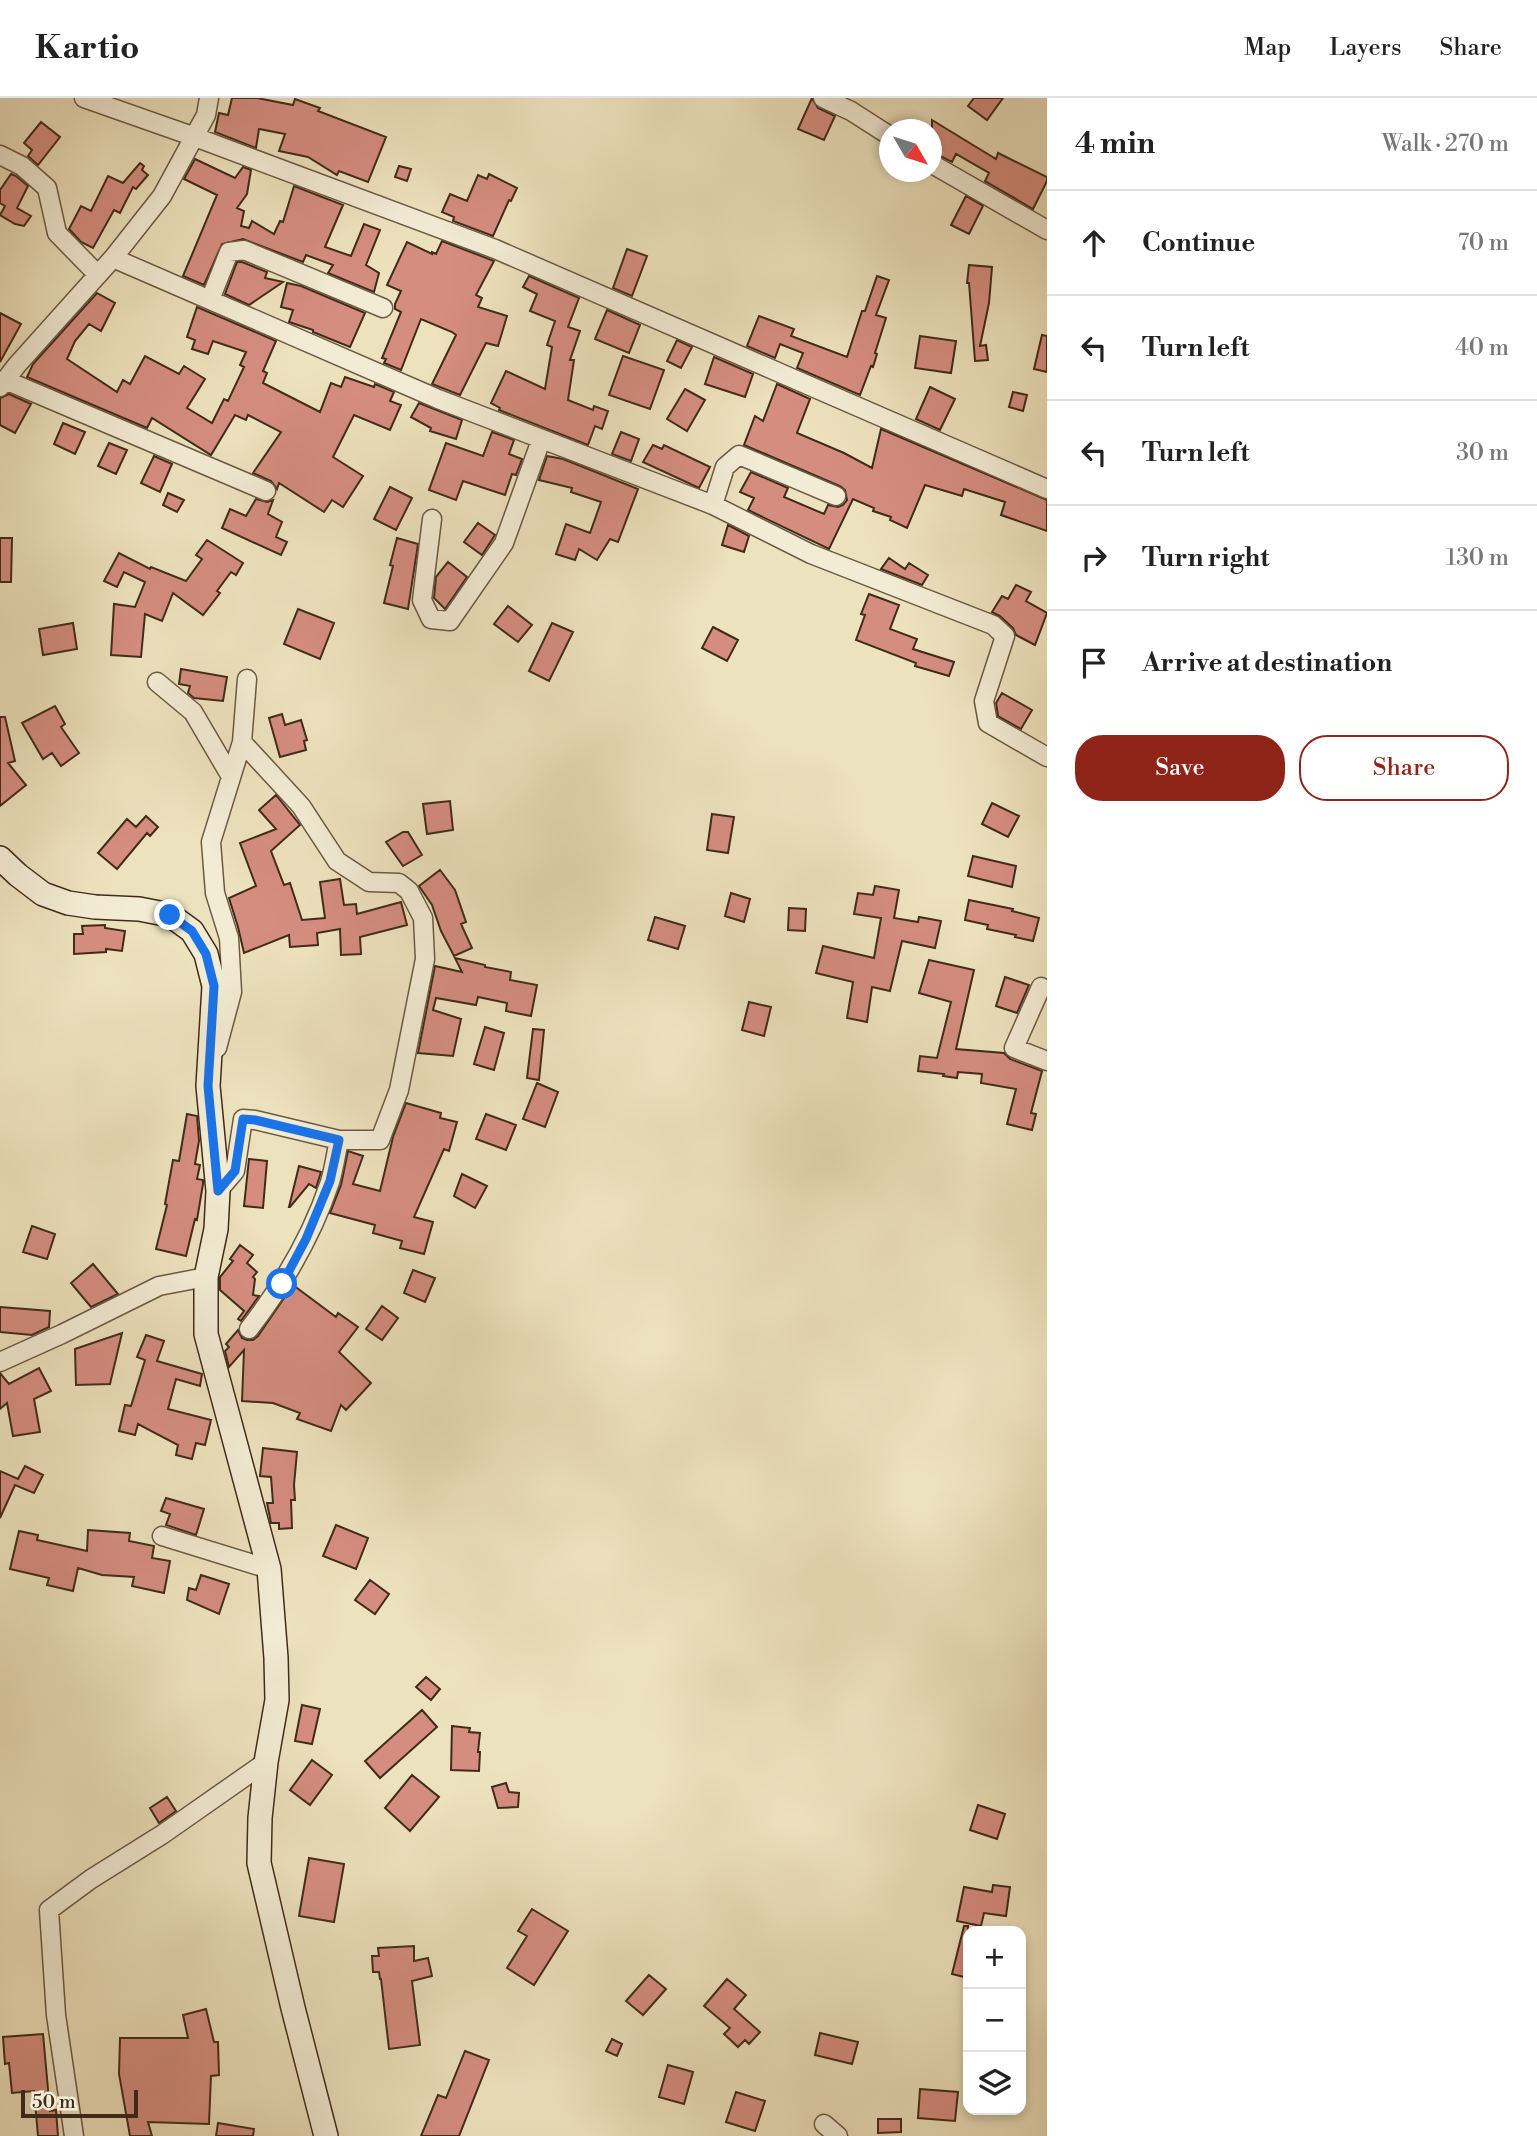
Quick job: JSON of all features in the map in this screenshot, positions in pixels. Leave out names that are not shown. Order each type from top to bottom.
[{"type":"main road","points":[[0,858],[43,894],[68,903],[139,909],[170,915],[192,931],[206,954],[214,986],[208,1086],[218,1191],[216,1229],[206,1277],[206,1334],[269,1569],[276,1658],[276,1700],[260,1818],[259,1863],[326,2136]]},
{"type":"street","points":[[84,98],[495,249],[1047,489]]},
{"type":"street","points":[[209,98],[206,115],[162,196],[113,258],[3,384],[266,491]]},
{"type":"street","points":[[823,98],[851,111],[879,129]]},
{"type":"street","points":[[0,155],[22,166],[47,188],[57,233],[98,275]]},
{"type":"street","points":[[942,170],[1047,230]]},
{"type":"street","points":[[210,300],[229,252],[244,250],[383,308]]},
{"type":"street","points":[[113,258],[438,399],[713,505],[811,554],[993,625],[1005,636],[984,701],[988,723],[1047,757]]},
{"type":"street","points":[[432,519],[422,600],[431,619],[450,621],[505,543],[541,440]]},
{"type":"street","points":[[713,505],[725,467],[739,455],[836,496]]},
{"type":"street","points":[[208,1086],[232,992],[229,938],[215,893],[211,842],[242,743],[247,678]]},
{"type":"street","points":[[157,682],[193,712],[230,775]]},
{"type":"street","points":[[218,1191],[235,1171],[243,1119],[339,1140],[380,1140],[399,1090],[425,959],[423,918],[409,891],[399,883],[369,882],[337,861],[300,806],[242,743]]},
{"type":"street","points":[[1041,987],[1014,1048],[1047,1061]]},
{"type":"street","points":[[249,1329],[282,1284],[306,1239],[330,1181],[339,1140]]},
{"type":"street","points":[[0,1362],[159,1286],[206,1277]]},
{"type":"street","points":[[162,1536],[269,1569]]},
{"type":"street","points":[[75,2136],[56,2015],[49,1910],[266,1762]]},
{"type":"street","points":[[824,2124],[838,2136]]},
{"type":"building","points":[[232,98],[257,98],[293,105],[295,99],[320,108],[318,111],[386,137],[368,182],[339,171],[337,175],[308,157],[279,151],[285,134],[259,129],[256,148],[215,132],[219,113],[228,115]]},
{"type":"building","points":[[812,98],[818,108],[835,116],[824,140],[798,129]]},
{"type":"building","points":[[974,98],[1003,98],[987,120],[968,106]]},
{"type":"building","points":[[41,122],[60,137],[38,165],[28,156],[32,150],[24,143]]},
{"type":"building","points":[[942,126],[996,159],[998,153],[1047,177],[1047,181],[1033,209],[985,181],[989,173],[956,154],[952,162],[942,157]]},
{"type":"building","points":[[195,159],[235,178],[243,167],[251,170],[247,194],[237,208],[244,211],[241,226],[249,228],[252,221],[274,234],[280,221],[283,222],[294,186],[343,205],[325,247],[351,256],[364,224],[380,230],[366,265],[379,273],[374,292],[328,273],[333,265],[306,255],[303,262],[243,239],[222,244],[204,285],[183,276],[217,195],[184,179]]},
{"type":"building","points":[[140,163],[144,166],[142,170],[148,175],[136,189],[133,187],[120,213],[114,210],[93,248],[81,242],[69,229],[81,206],[91,211],[108,176],[123,183]]},
{"type":"building","points":[[399,166],[411,169],[407,181],[395,177]]},
{"type":"building","points":[[11,174],[28,186],[17,208],[31,216],[24,226],[0,215],[5,206],[0,203],[0,190]]},
{"type":"building","points":[[489,174],[517,188],[493,236],[453,221],[454,217],[442,212],[450,194],[467,201],[478,175],[487,179]]},
{"type":"building","points":[[966,196],[983,206],[969,234],[951,225]]},
{"type":"building","points":[[442,241],[494,261],[476,295],[482,298],[478,307],[507,316],[498,346],[486,343],[460,395],[432,384],[456,335],[452,332],[421,319],[401,370],[384,363],[386,359],[382,358],[401,312],[395,309],[395,304],[401,291],[387,285],[407,242],[436,254]]},
{"type":"building","points":[[627,249],[647,256],[632,296],[613,288]]},
{"type":"building","points":[[237,262],[267,272],[265,278],[283,282],[249,305],[225,294]]},
{"type":"building","points":[[969,265],[992,267],[989,303],[980,346],[986,345],[988,360],[975,361],[967,283]]},
{"type":"building","points":[[529,276],[579,298],[568,327],[580,331],[570,360],[574,360],[568,400],[593,410],[594,406],[608,411],[602,429],[595,426],[588,445],[499,410],[500,408],[491,403],[506,371],[545,389],[552,347],[547,345],[555,321],[530,311],[537,294],[523,287]]},
{"type":"building","points":[[877,276],[889,280],[876,315],[886,318],[873,367],[871,366],[860,395],[797,368],[803,353],[780,344],[775,358],[747,346],[759,316],[794,329],[791,336],[847,357]]},
{"type":"building","points":[[287,283],[301,286],[365,313],[350,347],[289,322],[293,310],[281,307]]},
{"type":"building","points":[[97,293],[115,303],[101,331],[89,324],[75,341],[67,359],[117,392],[123,380],[130,384],[145,356],[179,374],[184,366],[205,379],[187,408],[212,423],[224,399],[228,401],[244,367],[240,365],[246,352],[213,341],[208,354],[192,349],[195,340],[187,337],[197,307],[276,341],[263,371],[267,373],[263,383],[320,412],[331,383],[341,387],[345,377],[394,392],[390,401],[401,405],[390,430],[354,415],[333,457],[363,476],[343,507],[332,500],[324,512],[279,483],[277,489],[271,481],[253,473],[281,432],[248,415],[246,420],[235,415],[211,455],[152,418],[147,428],[27,377],[33,364]]},
{"type":"building","points":[[607,310],[640,325],[629,353],[595,339]]},
{"type":"building","points":[[0,313],[21,324],[0,362]]},
{"type":"building","points":[[1042,335],[1047,336],[1047,372],[1034,369]]},
{"type":"building","points":[[920,336],[956,341],[951,373],[915,368]]},
{"type":"building","points":[[677,340],[692,347],[681,368],[667,361]]},
{"type":"building","points":[[623,356],[664,370],[650,409],[609,395]]},
{"type":"building","points":[[714,357],[753,374],[745,397],[705,384]]},
{"type":"building","points":[[777,384],[810,399],[797,433],[872,468],[881,429],[1047,500],[1047,531],[1001,515],[1005,502],[964,489],[962,496],[925,485],[907,528],[890,520],[891,517],[873,511],[874,508],[853,499],[829,549],[748,510],[754,498],[740,492],[751,472],[788,488],[784,497],[824,514],[828,505],[838,507],[847,500],[845,490],[840,486],[744,445],[755,416],[763,421]]},
{"type":"building","points":[[930,387],[955,399],[940,430],[916,419]]},
{"type":"building","points":[[685,389],[705,400],[687,431],[667,419]]},
{"type":"building","points":[[1013,392],[1027,395],[1023,411],[1009,407]]},
{"type":"building","points":[[9,394],[31,404],[15,433],[0,425],[0,398]]},
{"type":"building","points":[[419,403],[462,420],[456,439],[430,431],[431,428],[411,417]]},
{"type":"building","points":[[63,423],[85,432],[75,454],[54,444]]},
{"type":"building","points":[[492,432],[514,440],[509,454],[522,459],[516,475],[512,474],[505,495],[463,481],[456,500],[429,490],[446,443],[483,456]]},
{"type":"building","points":[[621,432],[639,439],[631,461],[612,454]]},
{"type":"building","points":[[109,443],[127,450],[116,474],[98,466]]},
{"type":"building","points":[[653,445],[662,449],[664,445],[710,467],[699,488],[643,462]]},
{"type":"building","points":[[154,456],[172,464],[160,492],[141,483]]},
{"type":"building","points":[[547,456],[563,459],[638,489],[618,542],[610,539],[597,560],[579,549],[575,560],[556,554],[566,524],[590,533],[601,502],[571,492],[572,488],[539,480]]},
{"type":"building","points":[[390,487],[412,498],[396,530],[374,519]]},
{"type":"building","points":[[168,493],[184,500],[177,512],[163,505]]},
{"type":"building","points":[[256,499],[267,502],[273,500],[268,514],[282,522],[276,537],[287,542],[281,555],[222,528],[230,509],[246,516]]},
{"type":"building","points":[[478,523],[495,535],[482,555],[464,542]]},
{"type":"building","points":[[728,525],[749,536],[744,552],[722,545]]},
{"type":"building","points":[[0,538],[12,538],[11,582],[0,582]]},
{"type":"building","points":[[397,538],[418,544],[408,609],[384,603]]},
{"type":"building","points":[[207,540],[243,563],[236,575],[231,572],[217,591],[220,593],[203,615],[173,593],[162,621],[145,614],[141,657],[111,655],[114,604],[135,607],[145,582],[124,572],[117,587],[104,581],[119,553],[150,569],[151,567],[186,581],[202,559],[196,555]]},
{"type":"building","points":[[889,558],[905,569],[909,563],[928,575],[922,585],[881,569]]},
{"type":"building","points":[[448,562],[467,577],[445,609],[434,598],[436,577]]},
{"type":"building","points":[[1016,585],[1031,592],[1026,601],[1047,613],[1035,645],[1016,635],[1013,628],[992,612],[1002,596],[1008,599]]},
{"type":"building","points":[[869,594],[899,605],[890,629],[917,639],[913,649],[954,662],[949,676],[915,666],[916,663],[856,640],[865,615],[861,614]]},
{"type":"building","points":[[508,606],[532,625],[518,642],[494,624]]},
{"type":"building","points":[[298,609],[334,623],[320,659],[284,644]]},
{"type":"building","points":[[73,623],[77,649],[43,655],[39,629]]},
{"type":"building","points":[[552,623],[573,632],[549,681],[529,671]]},
{"type":"building","points":[[713,627],[738,640],[727,661],[702,648]]},
{"type":"building","points":[[181,669],[227,677],[223,701],[194,698],[188,693],[190,686],[179,684]]},
{"type":"building","points":[[1002,693],[1032,710],[1021,729],[998,716],[996,703]]},
{"type":"building","points":[[55,706],[65,724],[61,727],[79,753],[61,766],[52,753],[43,759],[22,723]]},
{"type":"building","points":[[282,714],[285,725],[301,720],[307,740],[304,741],[306,750],[280,757],[269,718]]},
{"type":"building","points":[[0,717],[5,717],[15,761],[8,763],[26,785],[0,806]]},
{"type":"building","points":[[276,795],[300,825],[271,851],[284,885],[290,883],[302,920],[325,918],[320,882],[340,879],[344,905],[356,904],[357,914],[401,902],[407,925],[360,937],[361,954],[341,955],[340,929],[317,933],[318,945],[290,947],[289,935],[244,953],[229,898],[256,886],[240,843],[276,829],[259,810]]},
{"type":"building","points":[[450,801],[453,830],[427,834],[423,804]]},
{"type":"building","points":[[992,803],[1019,816],[1008,837],[982,824]]},
{"type":"building","points":[[712,814],[734,817],[728,853],[707,850]]},
{"type":"building","points":[[146,816],[158,827],[150,836],[147,833],[117,869],[98,853],[127,819],[136,827]]},
{"type":"building","points":[[408,832],[422,855],[403,866],[386,842]]},
{"type":"building","points":[[973,856],[1016,866],[1012,887],[968,876]]},
{"type":"building","points":[[440,870],[455,890],[466,922],[461,924],[472,948],[454,956],[432,905],[419,886]]},
{"type":"building","points":[[875,886],[899,890],[894,918],[918,922],[919,917],[941,921],[935,948],[902,941],[890,991],[872,987],[867,1022],[847,1018],[853,982],[816,973],[823,946],[874,958],[881,918],[854,914],[858,893],[873,895]]},
{"type":"building","points":[[731,893],[750,899],[744,922],[725,916]]},
{"type":"building","points":[[969,900],[1013,909],[1012,911],[1039,918],[1033,941],[987,929],[988,925],[965,920]]},
{"type":"building","points":[[789,908],[806,909],[805,931],[788,930]]},
{"type":"building","points":[[655,917],[685,926],[678,949],[648,940]]},
{"type":"building","points":[[105,925],[105,928],[125,931],[122,951],[106,949],[106,952],[74,954],[74,934],[83,934],[82,926]]},
{"type":"building","points":[[455,958],[511,972],[510,980],[537,985],[531,1016],[506,1011],[507,1003],[478,997],[476,1005],[436,998],[433,1010],[461,1019],[453,1056],[418,1053],[435,966],[462,972]]},
{"type":"building","points":[[929,960],[974,970],[956,1049],[1004,1053],[1010,1059],[1042,1071],[1031,1113],[1036,1114],[1032,1130],[1007,1124],[1016,1089],[981,1083],[982,1074],[958,1072],[957,1078],[918,1071],[920,1056],[937,1058],[951,1002],[919,993]]},
{"type":"building","points":[[1005,977],[1029,985],[1017,1013],[996,1006]]},
{"type":"building","points":[[749,1002],[771,1007],[764,1036],[742,1030]]},
{"type":"building","points":[[485,1027],[504,1033],[494,1070],[474,1064]]},
{"type":"building","points":[[533,1029],[544,1030],[539,1080],[527,1078]]},
{"type":"building","points":[[537,1083],[558,1092],[545,1127],[523,1119]]},
{"type":"building","points":[[406,1103],[441,1113],[440,1118],[457,1122],[449,1151],[444,1149],[414,1217],[433,1222],[424,1254],[400,1248],[402,1241],[373,1233],[375,1225],[330,1213],[341,1185],[348,1151],[363,1156],[353,1184],[380,1191],[393,1137]]},
{"type":"building","points":[[187,1114],[197,1116],[199,1141],[195,1164],[200,1165],[197,1179],[203,1180],[203,1184],[197,1220],[195,1219],[186,1256],[156,1249],[167,1205],[165,1204],[173,1160],[179,1161]]},
{"type":"building","points":[[486,1114],[516,1125],[506,1150],[476,1139]]},
{"type":"building","points":[[249,1159],[267,1161],[263,1208],[244,1206]]},
{"type":"building","points":[[299,1166],[321,1172],[316,1188],[309,1184],[289,1207]]},
{"type":"building","points":[[462,1174],[487,1186],[475,1208],[454,1196]]},
{"type":"building","points":[[32,1226],[55,1234],[47,1259],[23,1252]]},
{"type":"building","points":[[240,1245],[253,1255],[247,1263],[257,1272],[253,1277],[253,1295],[259,1296],[241,1321],[238,1319],[244,1311],[220,1290],[220,1277],[233,1261],[230,1259]]},
{"type":"building","points":[[93,1264],[118,1294],[91,1307],[71,1283]]},
{"type":"building","points":[[413,1270],[435,1278],[425,1302],[404,1293]]},
{"type":"building","points":[[293,1285],[336,1317],[338,1313],[358,1327],[339,1352],[371,1383],[346,1410],[341,1405],[331,1431],[297,1419],[300,1413],[273,1403],[242,1401],[244,1350],[229,1367],[225,1351],[229,1347],[226,1344],[238,1330],[242,1338],[247,1340],[258,1336]]},
{"type":"building","points":[[382,1306],[398,1318],[382,1340],[366,1329]]},
{"type":"building","points":[[0,1307],[50,1311],[49,1327],[32,1335],[0,1332]]},
{"type":"building","points":[[122,1333],[110,1384],[76,1385],[75,1349]]},
{"type":"building","points":[[146,1335],[164,1341],[157,1361],[202,1374],[200,1386],[176,1379],[168,1409],[211,1420],[205,1445],[196,1443],[192,1459],[176,1455],[178,1445],[138,1424],[135,1435],[119,1431],[125,1405],[131,1406],[145,1360],[137,1357]]},
{"type":"building","points":[[39,1368],[51,1391],[34,1399],[40,1432],[13,1436],[7,1403],[0,1409],[0,1373],[9,1384]]},
{"type":"building","points":[[263,1448],[297,1452],[295,1500],[291,1500],[292,1528],[279,1529],[279,1523],[271,1523],[267,1503],[273,1503],[271,1477],[260,1476]]},
{"type":"building","points":[[25,1466],[43,1475],[34,1493],[15,1485],[0,1518],[0,1471],[18,1479]]},
{"type":"building","points":[[166,1498],[204,1509],[196,1535],[166,1525],[170,1514],[161,1511]]},
{"type":"building","points":[[336,1525],[368,1538],[356,1569],[323,1556]]},
{"type":"building","points":[[88,1530],[130,1533],[129,1541],[154,1546],[152,1558],[170,1561],[164,1593],[132,1586],[134,1577],[102,1575],[78,1568],[73,1591],[47,1585],[49,1578],[10,1569],[19,1531],[38,1535],[37,1540],[87,1551]]},
{"type":"building","points":[[201,1575],[229,1584],[219,1614],[187,1600],[189,1588],[196,1590]]},
{"type":"building","points":[[370,1580],[389,1594],[375,1614],[355,1600]]},
{"type":"building","points":[[426,1677],[440,1689],[431,1700],[416,1687]]},
{"type":"building","points":[[302,1705],[320,1709],[312,1744],[295,1741]]},
{"type":"building","points":[[422,1710],[437,1727],[380,1778],[365,1761]]},
{"type":"building","points":[[452,1726],[470,1728],[469,1732],[480,1733],[479,1771],[451,1770]]},
{"type":"building","points":[[312,1760],[332,1775],[310,1805],[290,1790]]},
{"type":"building","points":[[412,1775],[439,1797],[410,1831],[385,1808]]},
{"type":"building","points":[[506,1783],[509,1792],[519,1793],[518,1807],[498,1808],[492,1787]]},
{"type":"building","points":[[167,1797],[176,1811],[159,1823],[150,1808]]},
{"type":"building","points":[[978,1805],[1005,1814],[997,1839],[970,1830]]},
{"type":"building","points":[[309,1858],[344,1864],[334,1922],[299,1916]]},
{"type":"building","points":[[993,1885],[1010,1887],[1006,1916],[984,1913],[981,1926],[957,1921],[964,1887],[992,1892]]},
{"type":"building","points":[[532,1909],[568,1931],[534,1985],[507,1968],[527,1936],[518,1931]]},
{"type":"building","points":[[963,1930],[963,1977],[952,1974]]},
{"type":"building","points":[[414,1946],[414,1961],[428,1958],[432,1976],[412,1981],[420,2045],[389,2049],[381,1979],[379,1972],[373,1972],[372,1956],[379,1956],[378,1948]]},
{"type":"building","points":[[649,1975],[666,1989],[643,2015],[626,2001]]},
{"type":"building","points":[[727,1979],[746,1995],[734,2009],[760,2032],[749,2044],[745,2040],[738,2047],[724,2034],[730,2028],[704,2006]]},
{"type":"building","points":[[206,2009],[214,2042],[218,2042],[219,2075],[211,2076],[209,2124],[148,2122],[152,2136],[130,2136],[119,2074],[120,2038],[188,2038],[183,2015]]},
{"type":"building","points":[[820,2033],[858,2042],[852,2064],[815,2055]]},
{"type":"building","points":[[43,2034],[50,2111],[56,2110],[58,2136],[38,2136],[34,2091],[12,2093],[9,2063],[5,2064],[3,2037]]},
{"type":"building","points":[[612,2039],[622,2044],[617,2056],[606,2051]]},
{"type":"building","points":[[465,2051],[489,2060],[459,2136],[421,2136],[438,2095],[446,2098]]},
{"type":"building","points":[[668,2065],[693,2072],[684,2104],[659,2097]]},
{"type":"building","points":[[920,2089],[958,2092],[955,2121],[918,2118]]},
{"type":"building","points":[[736,2092],[765,2101],[755,2131],[726,2122]]},
{"type":"building","points":[[878,2119],[901,2119],[901,2132],[878,2133]]},
{"type":"building","points":[[218,2123],[254,2129],[253,2136],[216,2136]]},
{"type":"route","points":[[170,915],[192,931],[206,954],[214,986],[208,1086],[218,1191],[235,1171],[243,1119],[339,1140],[330,1181],[306,1239],[282,1284]]}]
